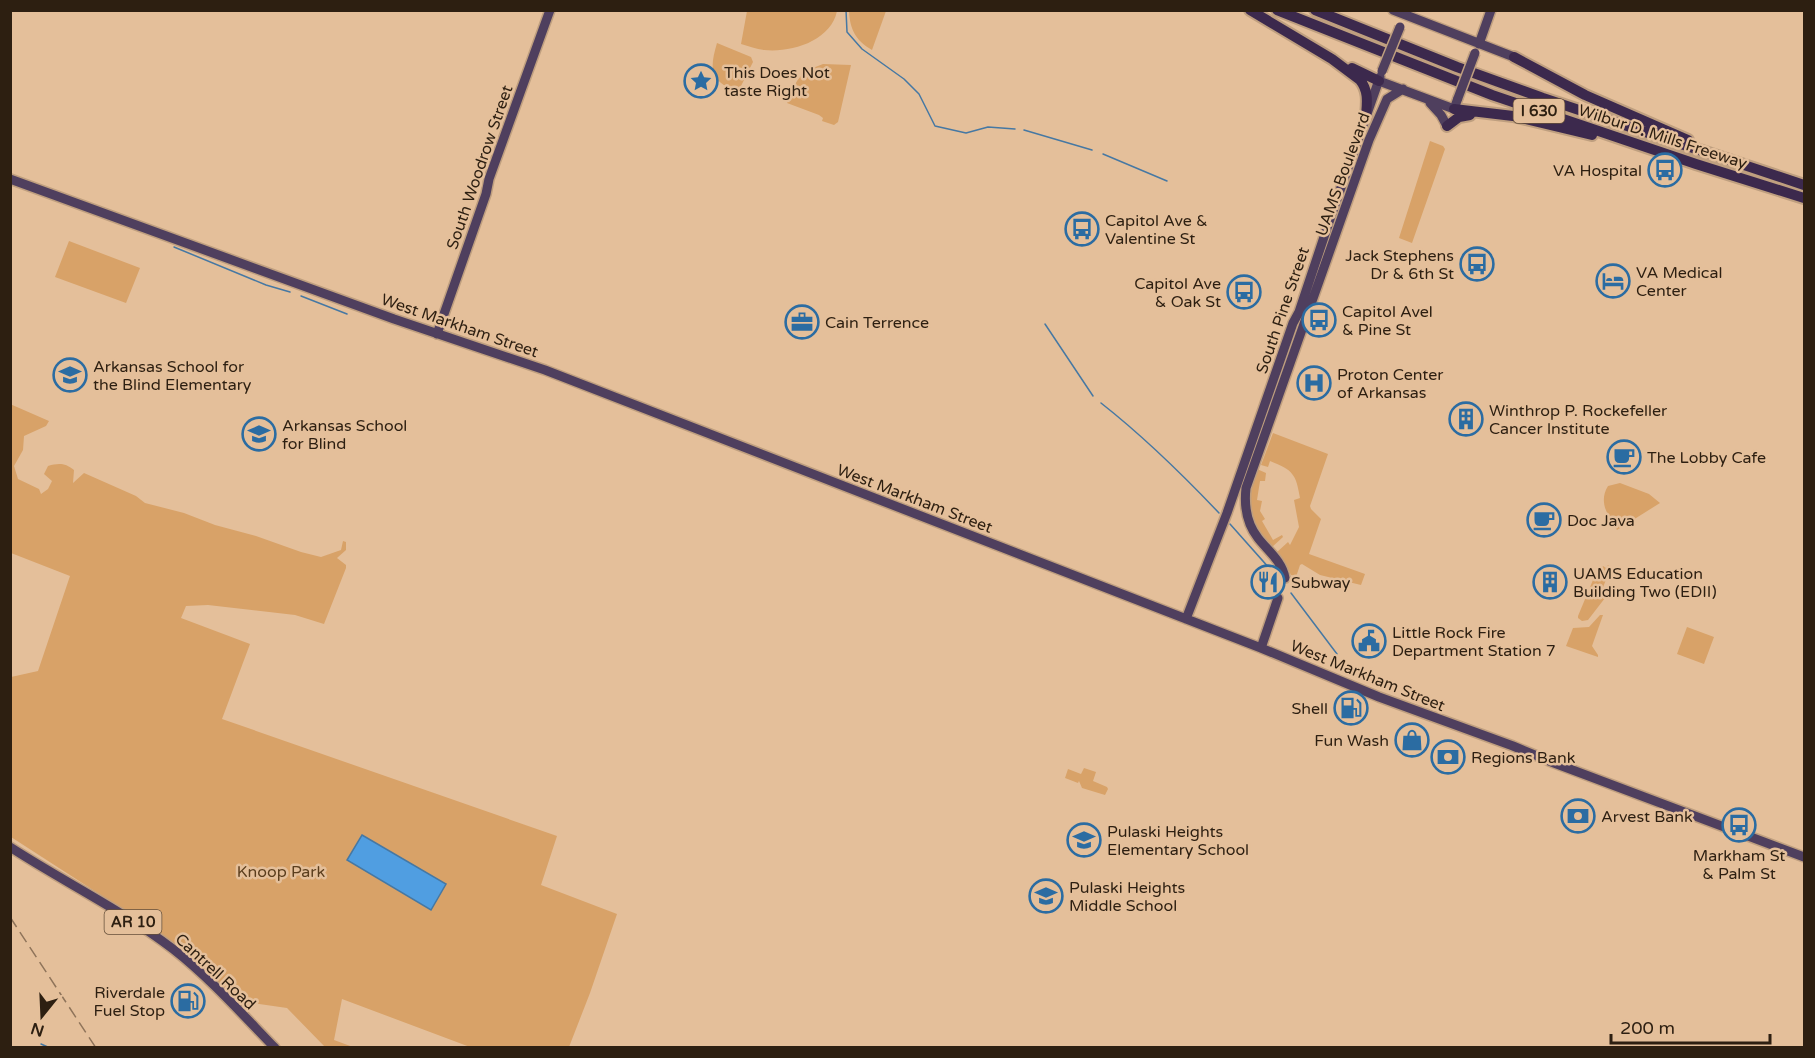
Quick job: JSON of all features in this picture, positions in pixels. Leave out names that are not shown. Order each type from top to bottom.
[{"type":"highway","points":[[1250,10],[1332,59],[1363,84],[1367,94],[1366,116]]},
{"type":"highway","name":"Wilbur D. Mills Freeway","points":[[1277,10],[1480,90],[1696,164],[1804,198]]},
{"type":"highway","name":"Wilbur D. Mills Freeway","points":[[1315,10],[1457,67],[1543,98],[1804,185]]},
{"type":"highway","points":[[1514,57],[1602,103],[1746,166]]},
{"type":"highway","points":[[1332,59],[1381,76]]},
{"type":"highway","points":[[1454,109],[1544,122],[1696,164]]},
{"type":"highway","points":[[1447,126],[1459,117],[1484,113]]},
{"type":"main road","name":"South Woodrow Street","points":[[437,334],[486,194],[489,179],[550,10]]},
{"type":"main road","points":[[1394,10],[1405,13],[1477,49],[1514,57]]},
{"type":"main road","points":[[1381,76],[1403,89],[1454,109],[1491,10]]},
{"type":"main road","name":"South Pine Street","points":[[1186,619],[1227,513],[1366,116],[1405,13]]},
{"type":"main road","name":"UAMS Boulevard","points":[[1285,578],[1284,569],[1253,531],[1246,509],[1246,488],[1369,140],[1387,99],[1403,89]]},
{"type":"main road","points":[[1426,99],[1442,115],[1447,126]]},
{"type":"main road","name":"West Markham Street","points":[[10,179],[437,334],[535,366],[1261,648],[1379,697],[1804,857]]},
{"type":"main road","points":[[1261,648],[1278,598]]},
{"type":"main road","name":"Cantrell Road","points":[[10,847],[127,918],[172,949],[218,989],[274,1047]]},
{"type":"green space","points":[[747,10],[837,11],[827,30],[808,43],[786,49],[761,50],[741,44]]},
{"type":"green space","points":[[849,11],[886,11],[872,50],[855,34]]},
{"type":"green space","points":[[717,43],[751,57],[753,62],[738,92],[722,84],[714,74],[713,60]]},
{"type":"green space","points":[[823,64],[851,65],[838,122],[834,125],[822,121],[823,118],[819,115],[787,103],[799,78]]},
{"type":"green space","points":[[1430,141],[1445,149],[1412,243],[1399,238]]},
{"type":"green space","points":[[69,241],[140,268],[126,303],[55,277]]},
{"type":"green space","name":"Knoop Park","points":[[10,404],[49,421],[46,426],[24,436],[23,450],[14,466],[18,479],[39,489],[41,494],[48,489],[52,481],[44,474],[48,466],[62,464],[74,470],[73,483],[84,473],[136,496],[145,503],[184,513],[301,552],[321,557],[341,550],[343,541],[346,542],[346,550],[337,558],[346,565],[346,568],[324,624],[295,615],[208,605],[186,606],[181,618],[250,644],[222,719],[557,836],[541,885],[617,914],[569,1047],[470,1047],[342,999],[334,1040],[353,1047],[325,1047],[287,1008],[237,999],[155,930],[11,837],[11,677],[38,671],[70,576],[11,553]]},
{"type":"green space","points":[[1273,433],[1328,454],[1310,506],[1321,519],[1309,554],[1365,574],[1361,585],[1320,575],[1302,564],[1296,577],[1291,575],[1276,553],[1288,542],[1290,545],[1299,527],[1294,500],[1300,498],[1297,483],[1289,470],[1270,461],[1268,467],[1261,465]]},
{"type":"green space","points":[[1257,469],[1266,473],[1265,481],[1260,481],[1257,500],[1262,501],[1260,511],[1265,519],[1262,521],[1273,540],[1282,535],[1283,537],[1271,548],[1257,529],[1250,511],[1251,492]]},
{"type":"green space","points":[[1620,483],[1649,494],[1660,503],[1617,530],[1605,509],[1604,498],[1608,486]]},
{"type":"green space","points":[[1608,565],[1611,567],[1600,595],[1605,598],[1588,620],[1582,621],[1578,616],[1593,580],[1603,566],[1606,568]]},
{"type":"green space","points":[[1600,615],[1603,615],[1592,646],[1598,657],[1566,646],[1573,628],[1589,627]]},
{"type":"green space","points":[[1687,627],[1714,637],[1704,664],[1677,654]]},
{"type":"green space","points":[[1084,768],[1096,772],[1093,781],[1107,787],[1105,795],[1082,788],[1079,781],[1078,783],[1065,778],[1068,769],[1081,774]]},
{"type":"water","points":[[362,835],[446,884],[431,910],[347,860]]},
{"type":"waterway","points":[[846,10],[847,32],[862,49],[904,79],[919,94],[935,126],[966,133],[988,127],[1015,129]]},
{"type":"waterway","points":[[1024,130],[1092,150]]},
{"type":"waterway","points":[[1103,154],[1167,181]]},
{"type":"waterway","points":[[174,247],[266,285],[290,292]]},
{"type":"waterway","points":[[301,296],[347,314]]},
{"type":"waterway","points":[[1045,324],[1093,396]]},
{"type":"waterway","points":[[1101,403],[1162,456],[1219,513]]},
{"type":"waterway","points":[[1230,524],[1278,578]]},
{"type":"waterway","points":[[1291,593],[1337,654]]},
{"type":"waterway","points":[[41,1044],[50,1048]]},
{"type":"railway","points":[[10,917],[96,1048]]},
{"type":"place","name":"This Does Not taste Right","points":[[701,81]]},
{"type":"place","name":"VA Hospital","points":[[1665,170]]},
{"type":"place","name":"Capitol Ave & Valentine St","points":[[1082,229]]},
{"type":"place","name":"Jack Stephens Dr & 6th St","points":[[1477,264]]},
{"type":"place","name":"VA Medical Center","points":[[1613,281]]},
{"type":"place","name":"Capitol Ave & Oak St","points":[[1244,292]]},
{"type":"place","name":"Capitol Avel & Pine St","points":[[1319,320]]},
{"type":"place","name":"Cain Terrence","points":[[802,322]]},
{"type":"place","name":"Arkansas School for the Blind Elementary","points":[[70,375]]},
{"type":"place","name":"Proton Center of Arkansas","points":[[1314,383]]},
{"type":"place","name":"Winthrop P. Rockefeller Cancer Institute","points":[[1466,419]]},
{"type":"place","name":"Arkansas School for Blind","points":[[259,434]]},
{"type":"place","name":"The Lobby Cafe","points":[[1624,457]]},
{"type":"place","name":"Doc Java","points":[[1544,520]]},
{"type":"place","name":"Subway","points":[[1268,582]]},
{"type":"place","name":"UAMS Education Building Two (EDII)","points":[[1550,582]]},
{"type":"place","name":"Little Rock Fire Department Station 7","points":[[1369,641]]},
{"type":"place","name":"Shell","points":[[1351,708]]},
{"type":"place","name":"Fun Wash","points":[[1412,740]]},
{"type":"place","name":"Regions Bank","points":[[1448,757]]},
{"type":"place","name":"Arvest Bank","points":[[1578,816]]},
{"type":"place","name":"Markham St & Palm St","points":[[1739,825]]},
{"type":"place","name":"Pulaski Heights Elementary School","points":[[1084,840]]},
{"type":"place","name":"Pulaski Heights Middle School","points":[[1046,896]]},
{"type":"place","name":"Riverdale Fuel Stop","points":[[188,1001]]}]
